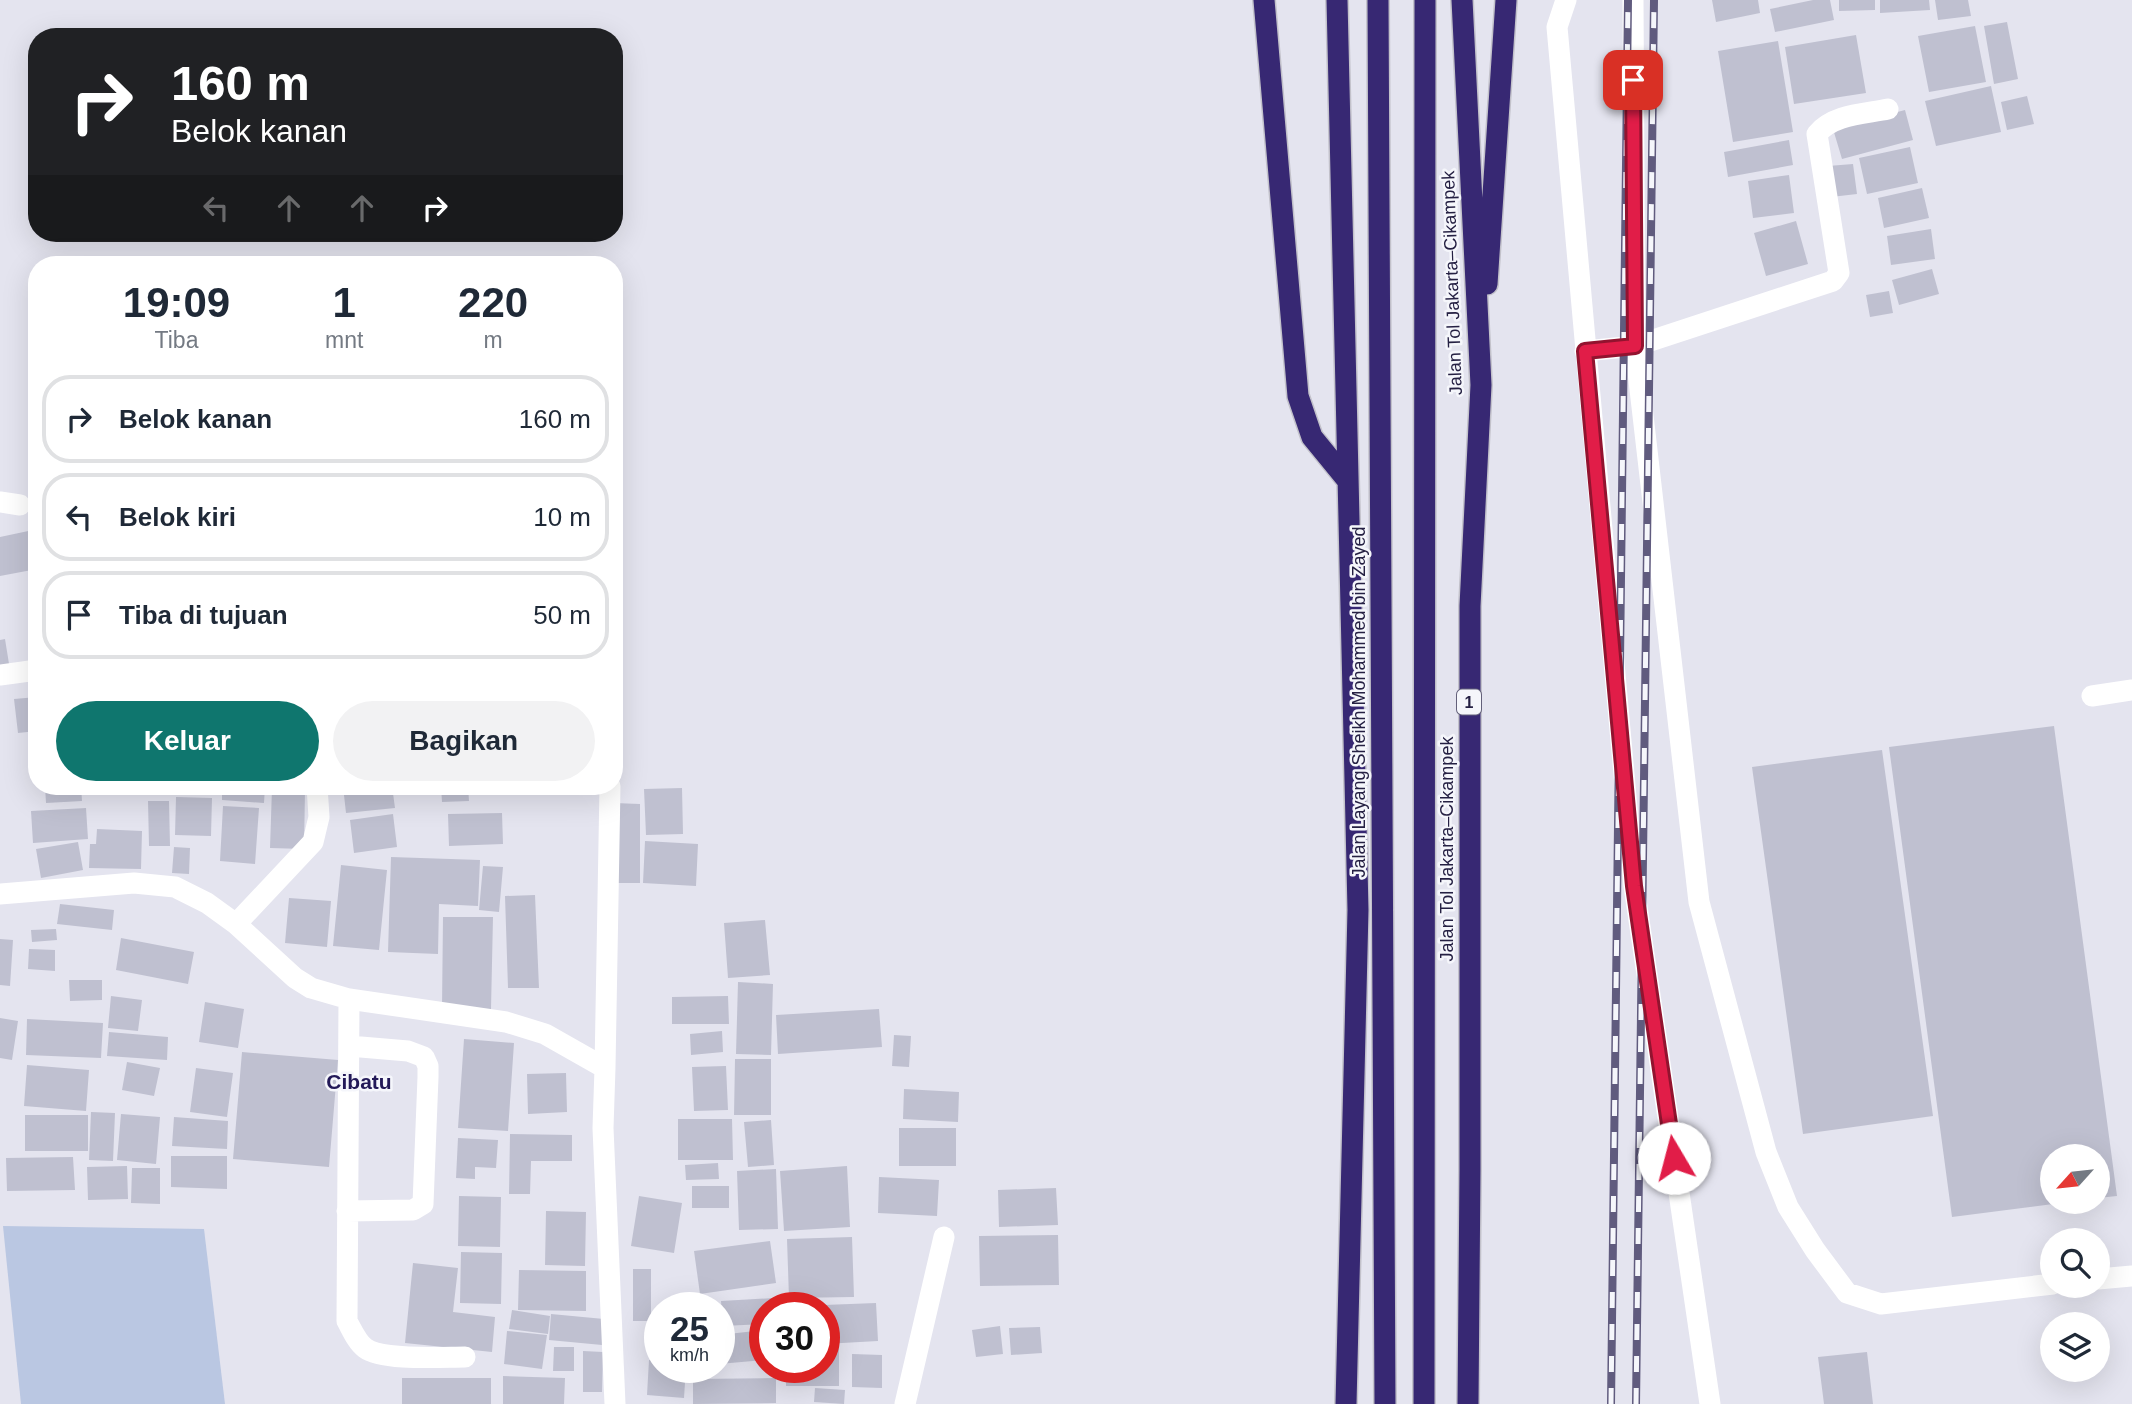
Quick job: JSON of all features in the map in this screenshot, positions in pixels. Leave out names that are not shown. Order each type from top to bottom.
[{"type":"highway","points":[[1264,0],[1298,396],[1312,438],[1348,481]]},
{"type":"highway","points":[[1337,0],[1358,910],[1346,1404]]},
{"type":"highway","name":"Jalan Layang Sheikh Mohammed bin Zayed","points":[[1378,0],[1385,1404]]},
{"type":"highway","points":[[1424,1404],[1425,0]]},
{"type":"highway","name":"Jalan Tol Jakarta–Cikampek","points":[[1462,0],[1481,385],[1470,606],[1468,1404]]},
{"type":"highway","points":[[1481,385],[1506,0]]},
{"type":"street","points":[[1566,0],[1557,27],[1634,886],[1710,1404]]},
{"type":"street","points":[[1633,0],[1635,346],[1699,902],[1766,1152],[1788,1207],[1847,1293],[1881,1304],[2040,1286]]},
{"type":"street","points":[[1585,351],[1635,346],[1833,281],[1839,273],[1817,134],[1824,125],[1834,120],[1888,109]]},
{"type":"street","points":[[0,674],[28,671]]},
{"type":"street","points":[[2092,696],[2132,690]]},
{"type":"street","points":[[236,924],[313,842],[319,817],[318,795]]},
{"type":"street","points":[[610,795],[603,1128],[613,1309],[615,1404]]},
{"type":"street","points":[[0,894],[134,883],[175,887],[207,903],[236,924],[295,978],[311,988],[349,999],[506,1022],[545,1034],[605,1068]]},
{"type":"street","points":[[349,999],[347,1321],[355,1337],[366,1349],[387,1356],[465,1357]]},
{"type":"street","points":[[347,1211],[413,1210],[423,1204],[428,1077],[428,1066],[424,1058],[408,1051],[349,1046]]},
{"type":"street","points":[[905,1404],[944,1237]]},
{"type":"street","points":[[2110,1278],[2132,1276]]},
{"type":"shaded area","points":[[3,1226],[204,1229],[225,1404],[21,1404]]},
{"type":"building","points":[[1712,0],[1758,0],[1760,13],[1716,22]]},
{"type":"building","points":[[1813,0],[1830,0],[1834,20],[1775,32],[1770,9]]},
{"type":"building","points":[[1839,0],[1875,0],[1875,10],[1839,11]]},
{"type":"building","points":[[1880,0],[1929,0],[1930,10],[1880,13]]},
{"type":"building","points":[[1935,0],[1968,0],[1971,16],[1938,20]]},
{"type":"building","points":[[2007,22],[2018,79],[1994,84],[1984,26]]},
{"type":"building","points":[[1975,26],[1986,82],[1929,92],[1918,36]]},
{"type":"building","points":[[1856,35],[1866,93],[1794,104],[1785,47]]},
{"type":"building","points":[[1778,41],[1793,132],[1733,142],[1718,51]]},
{"type":"building","points":[[1991,86],[2001,132],[1936,146],[1925,101]]},
{"type":"building","points":[[2027,96],[2034,124],[2007,130],[2001,102]]},
{"type":"building","points":[[1905,110],[1913,140],[1842,159],[1833,129]]},
{"type":"building","points":[[1789,140],[1793,165],[1728,177],[1724,152]]},
{"type":"building","points":[[1910,147],[1918,183],[1867,194],[1859,158]]},
{"type":"building","points":[[1853,164],[1857,194],[1831,197],[1828,166]]},
{"type":"building","points":[[1789,175],[1794,213],[1753,218],[1748,181]]},
{"type":"building","points":[[1922,188],[1929,218],[1884,228],[1878,198]]},
{"type":"building","points":[[1796,221],[1808,264],[1766,276],[1754,233]]},
{"type":"building","points":[[1931,229],[1935,259],[1891,265],[1887,236]]},
{"type":"building","points":[[1932,269],[1939,294],[1899,305],[1892,280]]},
{"type":"building","points":[[1889,291],[1893,313],[1870,317],[1866,295]]},
{"type":"building","points":[[28,531],[28,571],[0,576],[0,537]]},
{"type":"building","points":[[5,639],[10,670],[0,671],[0,640]]},
{"type":"building","points":[[28,698],[28,732],[18,733],[14,699]]},
{"type":"building","points":[[2054,726],[2117,1196],[2110,1197],[2110,1144],[2040,1144],[2040,1206],[1952,1217],[1889,747]]},
{"type":"building","points":[[1882,750],[1933,1116],[1803,1134],[1752,767]]},
{"type":"building","points":[[682,788],[683,834],[646,835],[644,789]]},
{"type":"building","points":[[46,795],[82,795],[82,801],[46,803]]},
{"type":"building","points":[[222,795],[264,795],[264,803],[222,800]]},
{"type":"building","points":[[272,795],[305,795],[304,849],[270,848]]},
{"type":"building","points":[[344,795],[393,795],[395,808],[346,813]]},
{"type":"building","points":[[442,795],[469,795],[469,801],[442,802]]},
{"type":"building","points":[[176,797],[212,798],[211,836],[175,835]]},
{"type":"building","points":[[148,801],[169,801],[170,846],[149,846]]},
{"type":"building","points":[[614,803],[640,804],[640,883],[614,883]]},
{"type":"building","points":[[223,806],[259,808],[255,864],[220,861]]},
{"type":"building","points":[[86,808],[88,839],[33,843],[31,811]]},
{"type":"building","points":[[502,813],[503,844],[449,846],[448,814]]},
{"type":"building","points":[[393,814],[397,847],[354,853],[350,820]]},
{"type":"building","points":[[97,829],[142,831],[141,869],[89,868],[90,844],[96,844]]},
{"type":"building","points":[[645,841],[698,844],[696,886],[643,883]]},
{"type":"building","points":[[78,842],[83,870],[41,878],[36,849]]},
{"type":"building","points":[[174,847],[190,848],[189,874],[172,873]]},
{"type":"building","points":[[391,857],[480,860],[478,906],[439,904],[438,954],[388,952]]},
{"type":"building","points":[[341,865],[387,870],[379,950],[333,946]]},
{"type":"building","points":[[483,866],[503,867],[499,912],[479,910]]},
{"type":"building","points":[[535,895],[539,988],[508,988],[505,896]]},
{"type":"building","points":[[289,898],[331,901],[327,947],[285,943]]},
{"type":"building","points":[[60,904],[114,910],[112,930],[57,924]]},
{"type":"building","points":[[443,917],[493,917],[491,1009],[442,1008]]},
{"type":"building","points":[[765,920],[770,975],[728,978],[724,923]]},
{"type":"building","points":[[56,929],[57,940],[32,942],[31,930]]},
{"type":"building","points":[[121,938],[194,952],[188,984],[116,970]]},
{"type":"building","points":[[0,939],[13,940],[10,986],[0,985]]},
{"type":"building","points":[[29,949],[55,950],[55,971],[28,969]]},
{"type":"building","points":[[69,980],[102,980],[102,1000],[70,1001]]},
{"type":"building","points":[[738,982],[773,984],[771,1055],[736,1054]]},
{"type":"building","points":[[111,996],[142,1000],[138,1031],[108,1028]]},
{"type":"building","points":[[728,996],[729,1024],[672,1024],[672,997]]},
{"type":"building","points":[[205,1002],[244,1009],[238,1048],[199,1042]]},
{"type":"building","points":[[879,1009],[882,1047],[778,1054],[776,1015]]},
{"type":"building","points":[[0,1018],[18,1021],[12,1060],[0,1058]]},
{"type":"building","points":[[27,1019],[103,1023],[101,1058],[26,1055]]},
{"type":"building","points":[[722,1031],[723,1052],[691,1055],[690,1034]]},
{"type":"building","points":[[109,1032],[168,1037],[167,1060],[107,1056]]},
{"type":"building","points":[[894,1035],[911,1036],[909,1067],[892,1066]]},
{"type":"building","points":[[464,1039],[514,1043],[508,1131],[458,1128]]},
{"type":"building","points":[[242,1052],[338,1060],[329,1167],[233,1159]]},
{"type":"building","points":[[735,1059],[771,1059],[771,1115],[734,1115]]},
{"type":"building","points":[[127,1062],[160,1068],[154,1096],[122,1090]]},
{"type":"building","points":[[27,1065],[89,1070],[86,1111],[24,1106]]},
{"type":"building","points":[[726,1066],[728,1110],[694,1111],[692,1067]]},
{"type":"building","points":[[196,1068],[233,1073],[227,1117],[190,1112]]},
{"type":"building","points":[[566,1073],[567,1112],[528,1114],[527,1074]]},
{"type":"building","points":[[904,1089],[959,1092],[958,1122],[903,1119]]},
{"type":"building","points":[[91,1112],[115,1113],[113,1161],[89,1160]]},
{"type":"building","points":[[121,1114],[160,1117],[156,1164],[117,1160]]},
{"type":"building","points":[[25,1115],[88,1115],[88,1151],[25,1151]]},
{"type":"building","points":[[174,1117],[228,1121],[227,1149],[172,1146]]},
{"type":"building","points":[[678,1119],[732,1119],[733,1160],[678,1160]]},
{"type":"building","points":[[771,1120],[774,1165],[748,1167],[744,1122]]},
{"type":"building","points":[[899,1128],[956,1128],[956,1166],[899,1166]]},
{"type":"building","points":[[510,1134],[572,1135],[572,1161],[531,1161],[530,1194],[509,1194]]},
{"type":"building","points":[[458,1138],[498,1140],[496,1168],[475,1167],[475,1179],[456,1178]]},
{"type":"building","points":[[171,1156],[227,1156],[227,1189],[171,1187]]},
{"type":"building","points":[[73,1157],[75,1190],[7,1191],[6,1158]]},
{"type":"building","points":[[718,1163],[719,1179],[686,1180],[685,1165]]},
{"type":"building","points":[[127,1166],[128,1199],[88,1200],[87,1167]]},
{"type":"building","points":[[847,1166],[850,1227],[784,1231],[780,1171]]},
{"type":"building","points":[[132,1168],[160,1168],[160,1204],[131,1203]]},
{"type":"building","points":[[776,1169],[778,1229],[739,1230],[737,1171]]},
{"type":"building","points":[[879,1177],[939,1180],[937,1216],[878,1213]]},
{"type":"building","points":[[692,1186],[729,1186],[729,1208],[692,1208]]},
{"type":"building","points":[[1056,1188],[1058,1225],[999,1227],[998,1190]]},
{"type":"building","points":[[459,1196],[501,1197],[500,1247],[458,1246]]},
{"type":"building","points":[[639,1196],[682,1203],[674,1253],[631,1246]]},
{"type":"building","points":[[546,1211],[586,1212],[585,1266],[545,1265]]},
{"type":"building","points":[[1058,1235],[1059,1285],[980,1286],[979,1236]]},
{"type":"building","points":[[852,1237],[854,1297],[840,1297],[840,1292],[789,1292],[787,1239]]},
{"type":"building","points":[[770,1241],[776,1283],[700,1292],[694,1251]]},
{"type":"building","points":[[461,1252],[502,1253],[501,1304],[460,1303]]},
{"type":"building","points":[[413,1263],[458,1268],[453,1312],[495,1317],[492,1352],[405,1343]]},
{"type":"building","points":[[633,1269],[651,1269],[651,1292],[644,1292],[644,1321],[633,1321]]},
{"type":"building","points":[[519,1270],[586,1271],[586,1311],[518,1310]]},
{"type":"building","points":[[749,1299],[749,1325],[735,1325],[735,1300]]},
{"type":"building","points":[[876,1303],[878,1341],[840,1343],[840,1304]]},
{"type":"building","points":[[512,1310],[550,1316],[548,1334],[509,1329]]},
{"type":"building","points":[[551,1314],[604,1319],[602,1345],[549,1340]]},
{"type":"building","points":[[1000,1326],[1003,1354],[976,1357],[972,1330]]},
{"type":"building","points":[[1040,1327],[1042,1353],[1011,1355],[1009,1328]]},
{"type":"building","points":[[507,1331],[547,1335],[542,1369],[504,1364]]},
{"type":"building","points":[[749,1332],[749,1361],[735,1363],[735,1333]]},
{"type":"building","points":[[554,1347],[574,1347],[574,1371],[553,1371]]},
{"type":"building","points":[[583,1351],[603,1352],[602,1392],[583,1392]]},
{"type":"building","points":[[1867,1352],[1873,1404],[1824,1404],[1818,1357]]},
{"type":"building","points":[[852,1354],[882,1355],[882,1388],[852,1387]]},
{"type":"building","points":[[503,1376],[565,1378],[564,1404],[503,1404]]},
{"type":"building","points":[[402,1378],[491,1378],[491,1404],[402,1404]]},
{"type":"building","points":[[735,1378],[749,1378],[749,1383],[776,1383],[776,1403],[693,1404],[693,1383],[735,1383]]},
{"type":"building","points":[[648,1383],[685,1383],[684,1398],[647,1395]]},
{"type":"building","points":[[786,1383],[839,1383],[839,1386],[786,1386]]},
{"type":"building","points":[[815,1388],[845,1390],[844,1404],[814,1402]]},
{"type":"railway","points":[[1611,1404],[1628,0]]},
{"type":"railway","points":[[1636,1404],[1654,0]]},
{"type":"district","name":"Cibatu","points":[[359,1081]]},
{"type":"route","points":[[1633,80],[1635,346],[1585,351],[1634,886],[1674,1158]]}]
